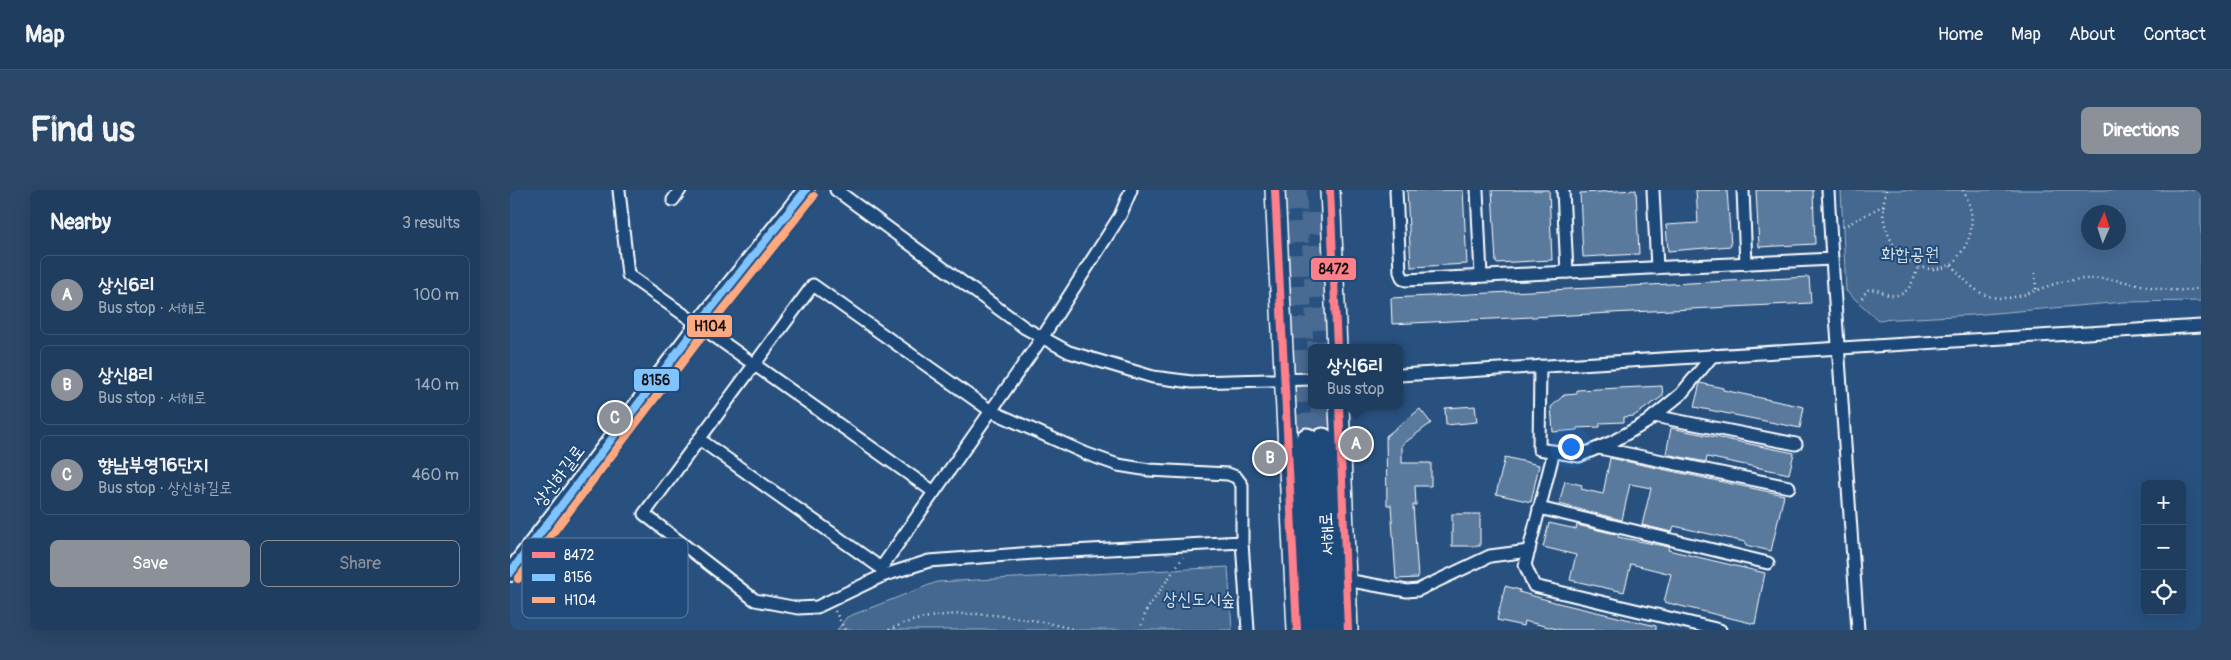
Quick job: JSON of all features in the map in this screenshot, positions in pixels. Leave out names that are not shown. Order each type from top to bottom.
[{"type":"highway","name":"서해로","points":[[1314,630],[1315,442]]},
{"type":"highway","name":"서해로","points":[[1315,442],[1331,630]]},
{"type":"main road","name":"서해로","points":[[1275,190],[1285,380],[1315,442],[1346,580],[1348,630]]},
{"type":"main road","points":[[1330,190],[1337,344]]},
{"type":"main road","name":"서해로","points":[[1298,630],[1315,442],[1336,409]]},
{"type":"street","points":[[619,190],[628,275],[934,492]]},
{"type":"street","points":[[673,200],[680,190]]},
{"type":"street","name":"상신하길로","points":[[537,538],[698,325],[806,190]]},
{"type":"street","points":[[836,190],[1025,328],[1069,352],[1152,377],[1192,382],[1308,379]]},
{"type":"street","points":[[881,572],[934,492],[1042,338],[1120,216],[1131,190]]},
{"type":"street","points":[[1396,190],[1400,272],[1403,279],[1832,259]]},
{"type":"street","points":[[1476,190],[1481,276]]},
{"type":"street","points":[[1563,190],[1567,272]]},
{"type":"street","points":[[1653,190],[1657,268]]},
{"type":"street","points":[[1743,190],[1746,264]]},
{"type":"street","points":[[1828,190],[1837,348],[1858,630]]},
{"type":"street","points":[[675,538],[644,514],[813,285],[991,411],[1087,454],[1118,465],[1149,470],[1233,474],[1242,485],[1242,542],[1248,630]]},
{"type":"street","points":[[1403,374],[2201,326]]},
{"type":"street","points":[[1540,366],[1539,449],[1579,456],[1599,448],[1654,416],[1681,394],[1713,356]]},
{"type":"street","points":[[1654,416],[1796,444]]},
{"type":"street","points":[[699,439],[881,572]]},
{"type":"street","points":[[1599,448],[1789,488]]},
{"type":"street","points":[[1554,451],[1525,565],[1534,586],[1720,630]]},
{"type":"street","points":[[1540,508],[1768,563]]},
{"type":"street","points":[[688,548],[755,600],[798,608],[817,608],[881,572],[929,561],[1242,542]]},
{"type":"street","points":[[1346,580],[1407,591],[1418,590],[1490,556],[1529,551]]},
{"type":"street","name":"상신하길로","points":[[510,573],[522,557]]},
{"type":"path","points":[[1886,190],[1884,221],[1890,239],[1911,264],[1918,267],[1936,268],[1951,265],[1970,237],[1972,225],[1971,210],[1962,190]]},
{"type":"path","points":[[1843,227],[1884,205]]},
{"type":"path","points":[[1951,265],[1973,288],[1992,297],[2014,298],[2025,296],[2036,289],[2060,282],[2101,279],[2126,282],[2165,291],[2186,291],[2201,288]]},
{"type":"path","points":[[1862,298],[1867,290],[1871,289],[1891,295],[1904,293],[1909,289],[1918,267]]},
{"type":"path","points":[[2035,272],[2036,289]]},
{"type":"path","points":[[1140,630],[1146,611],[1191,545]]},
{"type":"path","points":[[830,601],[845,630]]},
{"type":"path","points":[[889,630],[928,617],[970,614],[1021,619],[1076,630]]},
{"type":"green space","name":"화합공원","points":[[1841,190],[2201,190],[2201,301],[2123,302],[1972,315],[1878,320],[1846,291]]},
{"type":"green space","name":"상신도시숲","points":[[1228,567],[1232,630],[837,630],[847,617],[937,582]]},
{"type":"building","points":[[1407,190],[1463,190],[1467,264],[1411,267]]},
{"type":"building","points":[[1492,190],[1549,190],[1552,260],[1496,263]]},
{"type":"building","points":[[1636,190],[1639,254],[1583,257],[1580,193]]},
{"type":"building","points":[[1696,190],[1727,190],[1731,246],[1668,251],[1666,225],[1698,223]]},
{"type":"building","points":[[1756,190],[1813,190],[1815,244],[1759,247]]},
{"type":"building","points":[[1809,277],[1811,303],[1392,324],[1391,298]]},
{"type":"building","points":[[1700,383],[1723,388],[1723,390],[1804,407],[1800,428],[1694,407]]},
{"type":"building","points":[[1662,386],[1663,396],[1634,416],[1624,417],[1624,422],[1600,423],[1600,427],[1553,432],[1551,407],[1564,395],[1577,394],[1577,390]]},
{"type":"building","points":[[1475,406],[1477,422],[1446,425],[1445,408]]},
{"type":"building","points":[[1420,409],[1431,423],[1402,445],[1402,463],[1431,463],[1431,486],[1415,486],[1416,505],[1413,505],[1418,578],[1396,579],[1391,505],[1387,505],[1386,436]]},
{"type":"building","points":[[1671,428],[1794,453],[1789,474],[1707,457],[1706,462],[1666,454]]},
{"type":"building","points":[[1505,457],[1539,465],[1531,502],[1496,494]]},
{"type":"building","points":[[1610,458],[1784,495],[1771,551],[1745,545],[1745,542],[1674,526],[1672,532],[1642,525],[1651,488],[1630,484],[1622,520],[1559,504],[1565,481],[1582,485],[1581,489],[1603,494]]},
{"type":"building","points":[[1452,514],[1480,514],[1480,546],[1452,546]]},
{"type":"building","points":[[1549,523],[1576,529],[1577,525],[1619,535],[1618,537],[1669,547],[1668,550],[1765,573],[1755,624],[1664,602],[1671,574],[1631,564],[1624,592],[1570,580],[1576,555],[1543,547]]},
{"type":"building","points":[[1505,586],[1558,603],[1656,626],[1656,630],[1561,630],[1524,621],[1523,626],[1497,620]]},
{"type":"tunnel","points":[[1296,190],[1307,439]]},
{"type":"tunnel","points":[[1311,213],[1318,344]]},
{"type":"tunnel","points":[[1321,409],[1323,439]]},
{"type":"transit line","name":"8156","points":[[537,538],[698,325],[806,190]]},
{"type":"transit line","name":"8472","points":[[1275,190],[1297,630]]},
{"type":"transit line","name":"8472","points":[[1330,190],[1337,344]]},
{"type":"transit line","name":"H104","points":[[549,538],[706,331],[814,196]]},
{"type":"transit line","name":"8472","points":[[1339,409],[1348,630]]},
{"type":"transit line","name":"8156","points":[[510,573],[522,557]]},
{"type":"transit line","name":"H104","points":[[518,579],[522,574]]},
{"type":"place","name":"향남부영16단지","points":[[615,418]]},
{"type":"place","name":"상신6리","points":[[1356,444]]},
{"type":"place","name":"상신8리","points":[[1270,458]]}]
